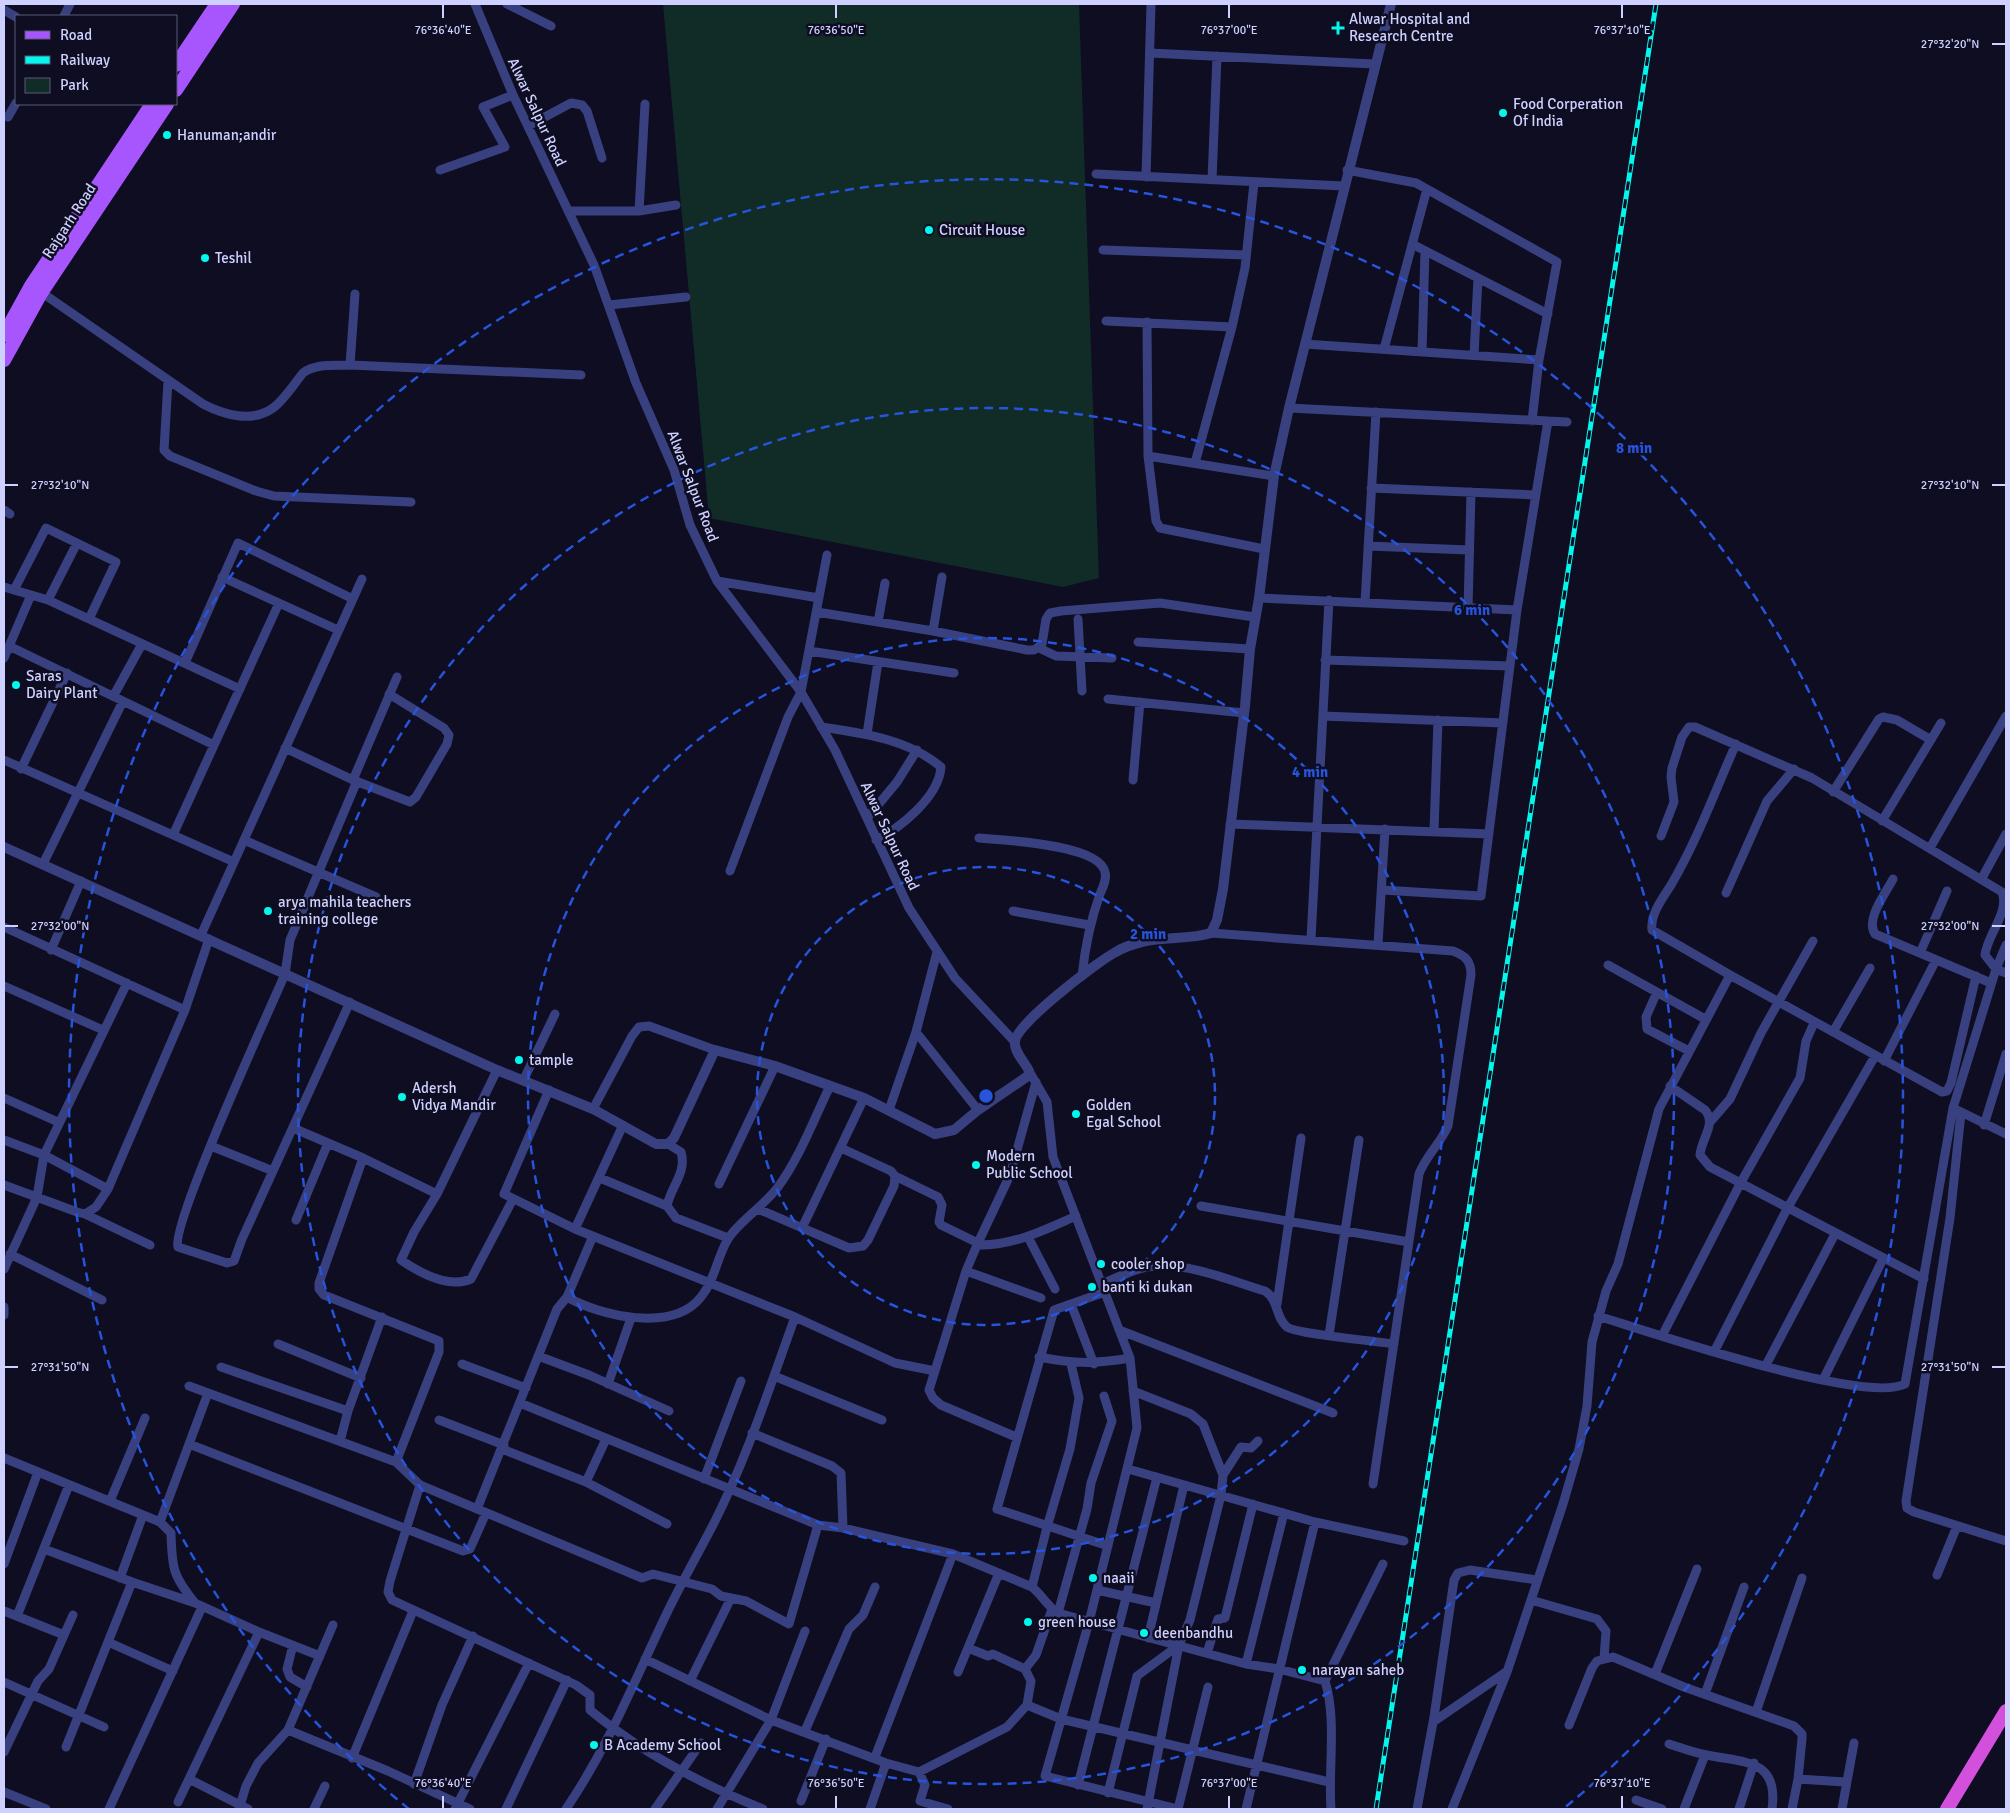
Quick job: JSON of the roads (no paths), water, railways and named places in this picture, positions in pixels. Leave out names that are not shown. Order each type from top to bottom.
[{"type":"highway","points":[[1947,1809],[2006,1711]]},
{"type":"main road","points":[[178,62],[217,4]]},
{"type":"main road","points":[[178,87],[233,4]]},
{"type":"main road","name":"Rajgarh Road","points":[[4,360],[36,289],[151,105]]},
{"type":"main road","name":"Rajgarh Road","points":[[4,335],[8,317],[36,289],[166,105]]},
{"type":"street","points":[[10,13],[16,4]]},
{"type":"street","name":"Alwar Salpur Road","points":[[475,4],[513,95],[594,265],[636,383],[674,470],[690,525],[717,580],[801,692],[867,818],[909,908],[937,952],[954,978],[1014,1041]]},
{"type":"street","points":[[507,4],[551,26]]},
{"type":"street","points":[[1146,177],[1151,4]]},
{"type":"street","points":[[1211,934],[1217,920],[1223,890],[1254,617],[1259,598],[1274,476],[1374,64],[1391,4]]},
{"type":"street","points":[[1150,53],[1374,64]]},
{"type":"street","points":[[1212,180],[1217,56]]},
{"type":"street","points":[[440,170],[505,147],[483,107],[513,95]]},
{"type":"street","points":[[528,126],[571,103],[582,105],[587,111],[602,158]]},
{"type":"street","points":[[638,211],[645,104]]},
{"type":"street","points":[[8,117],[15,105]]},
{"type":"street","points":[[1348,170],[1416,183],[1557,262],[1539,360],[1532,420]]},
{"type":"street","points":[[1096,174],[1344,186]]},
{"type":"street","points":[[1195,463],[1232,327],[1246,255],[1254,183]]},
{"type":"street","points":[[1384,349],[1427,189]]},
{"type":"street","points":[[568,212],[638,211],[676,205]]},
{"type":"street","points":[[1412,244],[1548,314]]},
{"type":"street","points":[[1103,250],[1246,255]]},
{"type":"street","points":[[1422,352],[1425,250]]},
{"type":"street","points":[[1474,356],[1478,278]]},
{"type":"street","points":[[36,289],[168,381],[214,410],[235,416],[250,416],[274,408],[309,368],[350,366],[581,376]]},
{"type":"street","points":[[350,366],[355,294]]},
{"type":"street","points":[[609,305],[686,297]]},
{"type":"street","points":[[1106,321],[1232,327]]},
{"type":"street","points":[[1147,322],[1148,456],[1156,521],[1160,528],[1264,549]]},
{"type":"street","points":[[1305,344],[1539,360]]},
{"type":"street","points":[[168,381],[164,450],[170,456],[256,491],[274,496],[411,502]]},
{"type":"street","points":[[1289,408],[1567,422]]},
{"type":"street","points":[[1365,602],[1376,412]]},
{"type":"street","points":[[1382,890],[1481,896],[1510,666],[1535,495],[1548,421]]},
{"type":"street","points":[[1148,456],[1274,476]]},
{"type":"street","points":[[1371,488],[1535,495]]},
{"type":"street","points":[[1468,609],[1471,492]]},
{"type":"street","points":[[14,590],[46,528],[116,562],[89,619]]},
{"type":"street","points":[[48,600],[77,543]]},
{"type":"street","points":[[185,663],[238,543],[353,599]]},
{"type":"street","points":[[1368,546],[1469,550]]},
{"type":"street","points":[[730,871],[788,717],[801,692],[827,555]]},
{"type":"street","points":[[222,577],[338,630]]},
{"type":"street","points":[[933,631],[942,577]]},
{"type":"street","points":[[85,1214],[96,1207],[108,1189],[184,1010],[205,937],[234,862],[362,579]]},
{"type":"street","points":[[717,580],[819,598]]},
{"type":"street","points":[[878,622],[885,583]]},
{"type":"street","points":[[4,587],[48,600],[240,689]]},
{"type":"street","points":[[4,658],[31,595]]},
{"type":"street","points":[[1259,598],[1518,610]]},
{"type":"street","points":[[1311,939],[1329,600]]},
{"type":"street","points":[[173,835],[279,603]]},
{"type":"street","points":[[1039,648],[1042,644],[1046,619],[1050,613],[1061,611],[1160,603],[1254,617]]},
{"type":"street","points":[[817,612],[933,631],[1026,650],[1039,648],[1056,656],[1112,658]]},
{"type":"street","points":[[1078,619],[1082,691]]},
{"type":"street","points":[[1138,642],[1250,650]]},
{"type":"street","points":[[114,695],[142,644]]},
{"type":"street","points":[[9,646],[114,695],[214,745]]},
{"type":"street","points":[[809,651],[954,673]]},
{"type":"street","points":[[1325,660],[1510,666]]},
{"type":"street","points":[[867,734],[878,662]]},
{"type":"street","points":[[21,769],[66,673]]},
{"type":"street","points":[[350,1002],[234,1261],[227,1264],[181,1249],[177,1243],[202,1163],[285,974],[290,940],[397,677]]},
{"type":"street","points":[[285,748],[355,780],[410,802],[416,797],[447,744],[449,735],[444,728],[389,694]]},
{"type":"street","points":[[1108,699],[1244,713]]},
{"type":"street","points":[[43,864],[123,701]]},
{"type":"street","points":[[1133,780],[1140,702]]},
{"type":"street","points":[[1323,716],[1503,723]]},
{"type":"street","points":[[1930,848],[2006,716]]},
{"type":"street","points":[[1834,792],[1879,720],[1883,717],[1897,720],[1931,740]]},
{"type":"street","points":[[1434,831],[1438,720]]},
{"type":"street","points":[[1882,821],[1941,723]]},
{"type":"street","points":[[821,727],[867,734],[917,750],[941,767],[940,776],[907,821],[876,840]]},
{"type":"street","points":[[1661,836],[1674,802],[1671,777],[1685,730],[1688,727],[1695,727],[1794,769],[1982,878],[2002,892],[2006,898],[2005,905],[1986,946],[1985,955],[1996,969],[2006,973]]},
{"type":"street","points":[[1736,744],[1676,876],[1651,922],[1652,930],[1657,935],[1937,1091],[1946,1091],[1952,1083],[1976,976]]},
{"type":"street","points":[[867,818],[897,782],[917,750]]},
{"type":"street","points":[[4,760],[234,862]]},
{"type":"street","points":[[1726,893],[1767,801],[1794,769]]},
{"type":"street","points":[[1230,824],[1489,834]]},
{"type":"street","points":[[1378,944],[1385,829]]},
{"type":"street","points":[[1982,878],[2006,834]]},
{"type":"street","points":[[979,838],[1053,845],[1069,849],[1102,866],[1106,873],[1089,925],[1082,976]]},
{"type":"street","points":[[244,840],[376,897]]},
{"type":"street","points":[[4,847],[497,1070],[524,1079],[592,1109],[656,1144],[668,1144],[681,1152],[683,1161],[681,1175],[667,1206]]},
{"type":"street","points":[[1893,879],[1874,916],[1872,930],[1881,937],[1991,983]]},
{"type":"street","points":[[51,950],[81,881]]},
{"type":"street","points":[[1920,953],[1947,891]]},
{"type":"street","points":[[1013,911],[1089,925]]},
{"type":"street","points":[[4,927],[184,1010]]},
{"type":"street","points":[[1208,1687],[1194,1751],[1178,1809],[1148,1806],[1045,1776],[1089,1622],[1138,1428],[1130,1358],[1053,1158],[1047,1102],[1015,1047],[1014,1041],[1016,1034],[1026,1022],[1082,976],[1115,952],[1142,942],[1211,934],[1311,939],[1453,951],[1462,954],[1471,966],[1448,1126],[1421,1168],[1373,1484]]},
{"type":"street","points":[[1812,941],[1778,1002],[1730,1099],[1711,1121],[1700,1155],[1710,1167],[1740,1184],[1924,1279]]},
{"type":"street","points":[[1598,1316],[1714,1352],[1823,1380],[1885,1387],[1898,1387],[1905,1384],[1957,1110],[1991,983],[2006,945]]},
{"type":"street","points":[[889,1110],[916,1032],[937,952]]},
{"type":"street","points":[[1884,1061],[1936,960]]},
{"type":"street","points":[[1608,965],[1705,1019]]},
{"type":"street","points":[[1833,1032],[1870,968]]},
{"type":"street","points":[[1455,1808],[1506,1672],[1580,1449],[1586,1406],[1589,1359],[1598,1316],[1618,1264],[1659,1109],[1730,975]]},
{"type":"street","points":[[4,1269],[37,1197],[44,1155],[58,1122],[127,983]]},
{"type":"street","points":[[4,986],[103,1030]]},
{"type":"street","points":[[1657,992],[1646,1017],[1647,1029],[1689,1051]]},
{"type":"street","points":[[524,1079],[556,1014]]},
{"type":"street","points":[[1662,1336],[1740,1184],[1800,1078],[1806,1041],[1814,1023]]},
{"type":"street","points":[[592,1109],[632,1036],[639,1027],[648,1026],[715,1050],[721,1050],[775,1066],[864,1098],[935,1134],[954,1130],[978,1110],[1028,1076],[1029,1071]]},
{"type":"street","points":[[916,1032],[978,1110]]},
{"type":"street","points":[[668,1144],[674,1138],[715,1050]]},
{"type":"street","points":[[1984,1125],[2006,1054]]},
{"type":"street","points":[[1714,1352],[1787,1209],[1875,1056]]},
{"type":"street","points":[[719,1184],[775,1066]]},
{"type":"street","points":[[497,1070],[437,1194],[414,1232],[402,1260],[412,1267],[443,1281],[457,1282],[471,1279],[513,1199]]},
{"type":"street","points":[[1016,1437],[941,1405],[929,1390],[966,1271],[1010,1175],[1036,1082]]},
{"type":"street","points":[[567,1297],[584,1306],[631,1318],[676,1315],[700,1299],[710,1284],[728,1238],[778,1187],[830,1086]]},
{"type":"street","points":[[1670,1086],[1705,1110],[1711,1121]]},
{"type":"street","points":[[548,1090],[504,1194],[575,1229],[795,1318],[895,1363],[935,1371]]},
{"type":"street","points":[[4,1098],[58,1122]]},
{"type":"street","points":[[802,1228],[864,1098]]},
{"type":"street","points":[[1957,1110],[1984,1125],[2006,1134]]},
{"type":"street","points":[[1957,1110],[1950,1218],[1906,1500],[1907,1508],[1914,1512],[2006,1541]]},
{"type":"street","points":[[575,1229],[623,1125]]},
{"type":"street","points":[[293,1128],[363,1158],[437,1194]]},
{"type":"street","points":[[1277,1304],[1300,1138]]},
{"type":"street","points":[[4,1140],[44,1155],[108,1189]]},
{"type":"street","points":[[1329,1335],[1358,1140]]},
{"type":"street","points":[[296,1220],[328,1143]]},
{"type":"street","points":[[211,1146],[273,1171]]},
{"type":"street","points":[[841,1148],[890,1171],[895,1176],[938,1197],[942,1205],[939,1222],[978,1244],[1003,1245],[1028,1237],[1076,1216]]},
{"type":"street","points":[[363,1158],[319,1283],[319,1289],[324,1295],[439,1341],[439,1352],[396,1462]]},
{"type":"street","points":[[758,1209],[849,1248],[862,1246],[868,1240],[894,1186],[895,1176]]},
{"type":"street","points":[[600,1178],[667,1206],[676,1218],[728,1238]]},
{"type":"street","points":[[4,1185],[85,1214],[150,1245]]},
{"type":"street","points":[[1201,1206],[1409,1242]]},
{"type":"street","points":[[1766,1365],[1835,1234]]},
{"type":"street","points":[[189,1444],[457,1550],[466,1551],[470,1549],[503,1447],[538,1356],[557,1309],[567,1297],[593,1236]]},
{"type":"street","points":[[1028,1237],[1055,1289]]},
{"type":"street","points":[[10,1254],[102,1300]]},
{"type":"street","points":[[1823,1380],[1882,1259]]},
{"type":"street","points":[[1108,1546],[1079,1538],[997,1509],[1016,1437],[1054,1310],[1070,1304],[1139,1269],[1156,1266],[1175,1267],[1210,1274],[1265,1291],[1272,1296],[1277,1304],[1281,1320],[1295,1332],[1394,1344]]},
{"type":"street","points":[[966,1271],[1040,1298]]},
{"type":"street","points":[[1070,1304],[1094,1364]]},
{"type":"street","points":[[4,1307],[4,1315]]},
{"type":"street","points":[[340,1441],[348,1411],[382,1317]]},
{"type":"street","points":[[608,1384],[631,1318]]},
{"type":"street","points":[[566,1809],[593,1770],[614,1730],[681,1582],[714,1522],[729,1490],[795,1318]]},
{"type":"street","points":[[1119,1330],[1333,1413]]},
{"type":"street","points":[[278,1344],[361,1378]]},
{"type":"street","points":[[538,1356],[669,1411]]},
{"type":"street","points":[[1039,1358],[1071,1364],[1094,1364],[1130,1358]]},
{"type":"street","points":[[462,1364],[526,1388]]},
{"type":"street","points":[[1032,1587],[1047,1526],[1070,1449],[1079,1398],[1071,1364]]},
{"type":"street","points":[[221,1368],[348,1411]]},
{"type":"street","points":[[774,1376],[882,1420]]},
{"type":"street","points":[[704,1479],[741,1381]]},
{"type":"street","points":[[190,1386],[396,1462],[420,1485],[642,1578],[653,1574],[712,1589],[721,1596],[746,1601],[789,1624],[818,1525]]},
{"type":"street","points":[[1133,1391],[1191,1414],[1203,1424],[1223,1475]]},
{"type":"street","points":[[160,1522],[208,1393]]},
{"type":"street","points":[[1025,1669],[1036,1655],[1055,1611],[1079,1538],[1091,1483],[1112,1421],[1104,1396]]},
{"type":"street","points":[[520,1403],[818,1525],[843,1528],[953,1554],[1032,1587],[1043,1595],[1055,1611],[1118,1631],[1179,1645],[1246,1664],[1279,1669],[1325,1681]]},
{"type":"street","points":[[110,1502],[145,1418]]},
{"type":"street","points":[[438,1420],[586,1482],[667,1524]]},
{"type":"street","points":[[752,1433],[832,1466],[841,1473],[843,1528]]},
{"type":"street","points":[[586,1482],[606,1439]]},
{"type":"street","points":[[1148,1806],[1179,1645],[1190,1620],[1221,1495],[1223,1475],[1241,1447],[1251,1448],[1258,1441]]},
{"type":"street","points":[[4,1458],[160,1522],[171,1533],[172,1559],[178,1582],[199,1605]]},
{"type":"street","points":[[1128,1469],[1315,1522],[1404,1541]]},
{"type":"street","points":[[4,1564],[38,1472]]},
{"type":"street","points":[[1078,1785],[1095,1727],[1157,1477]]},
{"type":"street","points":[[17,1616],[70,1485]]},
{"type":"street","points":[[420,1485],[390,1581],[388,1592],[392,1600],[567,1680],[590,1695],[590,1710],[614,1730],[681,1773],[763,1809]]},
{"type":"street","points":[[1148,1638],[1184,1485]]},
{"type":"street","points":[[1206,1653],[1218,1619],[1225,1618],[1253,1504]]},
{"type":"street","points":[[1246,1664],[1284,1513]]},
{"type":"street","points":[[120,1578],[144,1515]]},
{"type":"street","points":[[1246,1809],[1315,1522]]},
{"type":"street","points":[[1937,1575],[1957,1526]]},
{"type":"street","points":[[44,1549],[199,1605],[258,1632],[320,1656]]},
{"type":"street","points":[[875,1757],[953,1554]]},
{"type":"street","points":[[1331,1809],[1329,1782],[1330,1699],[1325,1681],[1383,1564]]},
{"type":"street","points":[[1655,1674],[1697,1569]]},
{"type":"street","points":[[1416,1809],[1433,1722],[1452,1590],[1458,1573],[1470,1570],[1537,1580]]},
{"type":"street","points":[[958,1672],[999,1573]]},
{"type":"street","points":[[1756,1712],[1802,1578]]},
{"type":"street","points":[[66,1747],[132,1582]]},
{"type":"street","points":[[1705,1694],[1744,1586]]},
{"type":"street","points":[[805,1732],[849,1629],[863,1615],[875,1587]]},
{"type":"street","points":[[1097,1590],[1156,1603]]},
{"type":"street","points":[[690,1681],[731,1598]]},
{"type":"street","points":[[1531,1600],[1597,1619],[1606,1632],[1604,1658]]},
{"type":"street","points":[[109,1809],[173,1670],[199,1605]]},
{"type":"street","points":[[4,1611],[64,1635]]},
{"type":"street","points":[[352,1758],[413,1611]]},
{"type":"street","points":[[4,1752],[38,1681],[49,1669],[73,1615]]},
{"type":"street","points":[[189,1779],[243,1808],[246,1786],[258,1763],[288,1730],[333,1625]]},
{"type":"street","points":[[717,1809],[771,1720],[806,1631]]},
{"type":"street","points":[[178,1802],[258,1632]]},
{"type":"street","points":[[414,1784],[442,1705],[473,1636]]},
{"type":"street","points":[[108,1642],[173,1670]]},
{"type":"street","points":[[1108,1793],[1137,1676],[1179,1645]]},
{"type":"street","points":[[293,1646],[287,1669],[290,1677],[307,1687]]},
{"type":"street","points":[[645,1659],[771,1720],[875,1757],[886,1763],[919,1772],[1007,1726],[1026,1705],[1031,1681],[1025,1669],[993,1654],[988,1656],[968,1648]]},
{"type":"street","points":[[1569,1725],[1592,1668],[1597,1661],[1613,1657],[1705,1694],[1794,1726],[1802,1734],[1798,1779],[1792,1809]]},
{"type":"street","points":[[458,1807],[529,1663]]},
{"type":"street","points":[[1433,1722],[1506,1672]]},
{"type":"street","points":[[506,1809],[567,1680]]},
{"type":"street","points":[[4,1682],[104,1727]]},
{"type":"street","points":[[1026,1705],[1061,1719],[1329,1782]]},
{"type":"street","points":[[288,1730],[414,1784],[458,1807],[470,1809]]},
{"type":"street","points":[[801,1801],[826,1739]]},
{"type":"street","points":[[656,1809],[701,1743]]},
{"type":"street","points":[[1842,1809],[1854,1743]]},
{"type":"street","points":[[1669,1744],[1705,1755],[1754,1763],[1761,1767],[1770,1779],[1773,1800],[1772,1809]]},
{"type":"street","points":[[1684,1809],[1705,1755]]},
{"type":"street","points":[[870,1809],[886,1763]]},
{"type":"street","points":[[1739,1809],[1754,1763]]},
{"type":"street","points":[[919,1772],[924,1785],[920,1801],[948,1809]]},
{"type":"street","points":[[1798,1779],[1846,1782]]},
{"type":"street","points":[[314,1809],[325,1786]]},
{"type":"street","points":[[4,1792],[46,1809]]},
{"type":"street","points":[[1636,1800],[1662,1809]]},
{"type":"railway","points":[[1376,1809],[1656,4]]},
{"type":"place","name":"Alwar Hospital and Research Centre","points":[[1338,28]]},
{"type":"place","name":"Food Corperation Of India","points":[[1503,113]]},
{"type":"place","name":"Hanuman;andir","points":[[167,135]]},
{"type":"place","name":"Circuit House","points":[[929,230]]},
{"type":"place","name":"Teshil","points":[[205,258]]},
{"type":"place","name":"Saras Dairy Plant","points":[[16,685]]},
{"type":"place","name":"arya mahila teachers training college","points":[[268,911]]},
{"type":"place","name":"tample","points":[[519,1060]]},
{"type":"place","name":"Adersh Vidya Mandir","points":[[402,1097]]},
{"type":"place","name":"Golden Egal School","points":[[1076,1114]]},
{"type":"place","name":"Modern Public School","points":[[976,1165]]},
{"type":"place","name":"cooler shop","points":[[1101,1264]]},
{"type":"place","name":"banti ki dukan","points":[[1092,1287]]},
{"type":"place","name":"naaii","points":[[1093,1578]]},
{"type":"place","name":"green house","points":[[1028,1622]]},
{"type":"place","name":"deenbandhu","points":[[1144,1633]]},
{"type":"place","name":"narayan saheb","points":[[1302,1670]]},
{"type":"place","name":"B Academy School","points":[[594,1745]]}]
